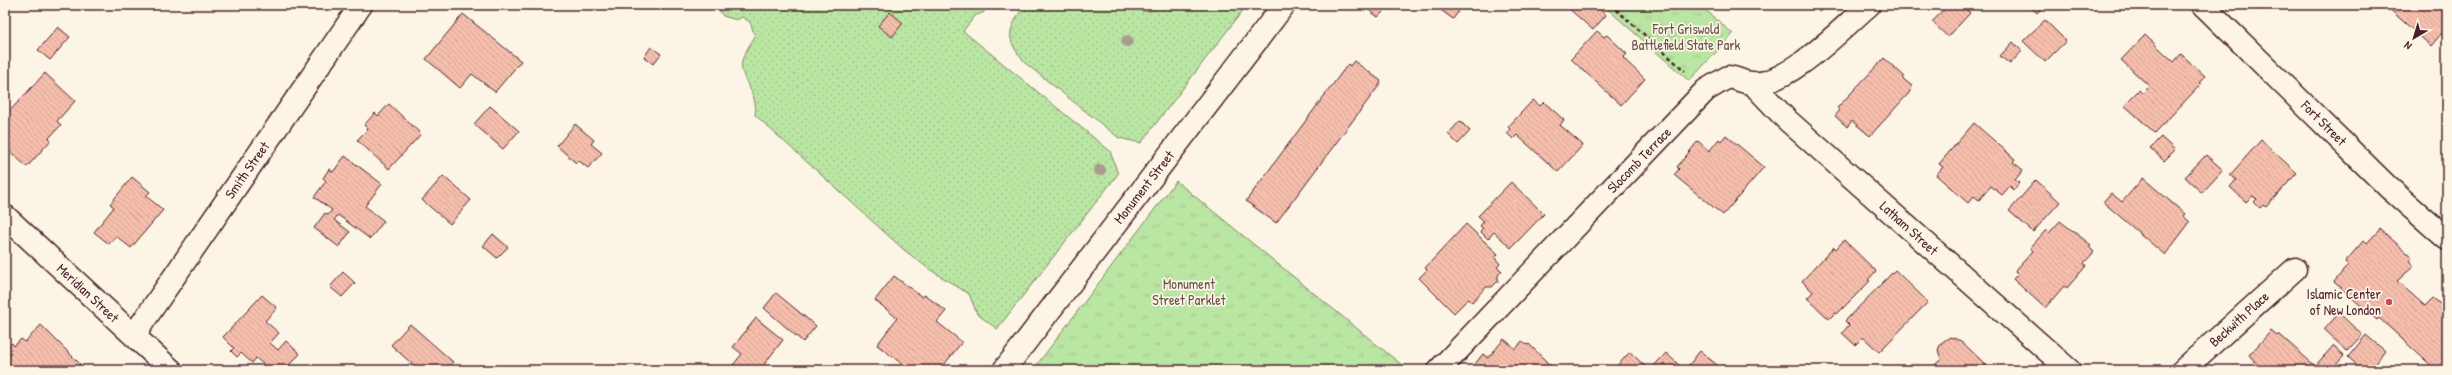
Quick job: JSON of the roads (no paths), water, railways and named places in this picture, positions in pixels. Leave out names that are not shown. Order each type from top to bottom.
[{"type":"street","name":"Smith Street","points":[[134,335],[361,5]]},
{"type":"street","name":"Monument Street","points":[[1004,370],[1284,5]]},
{"type":"street","name":"Slocomb Terrace","points":[[1439,370],[1706,90],[1728,77],[1752,83],[1772,81],[1786,73],[1868,5]]},
{"type":"street","name":"Fort Street","points":[[2203,5],[2388,186],[2447,239]]},
{"type":"street","name":"Latham Street","points":[[1752,83],[1786,119],[2069,370]]},
{"type":"street","name":"Meridian Street","points":[[5,216],[171,370]]},
{"type":"street","name":"Beckwith Place","points":[[2183,370],[2295,269]]},
{"type":"place","name":"Islamic Center of New London","points":[[2389,302]]},
{"type":"park label","name":"Fort Griswold Battlefield State Park","points":[[1686,38]]},
{"type":"park label","name":"Monument Street Parklet","points":[[1189,292]]}]
